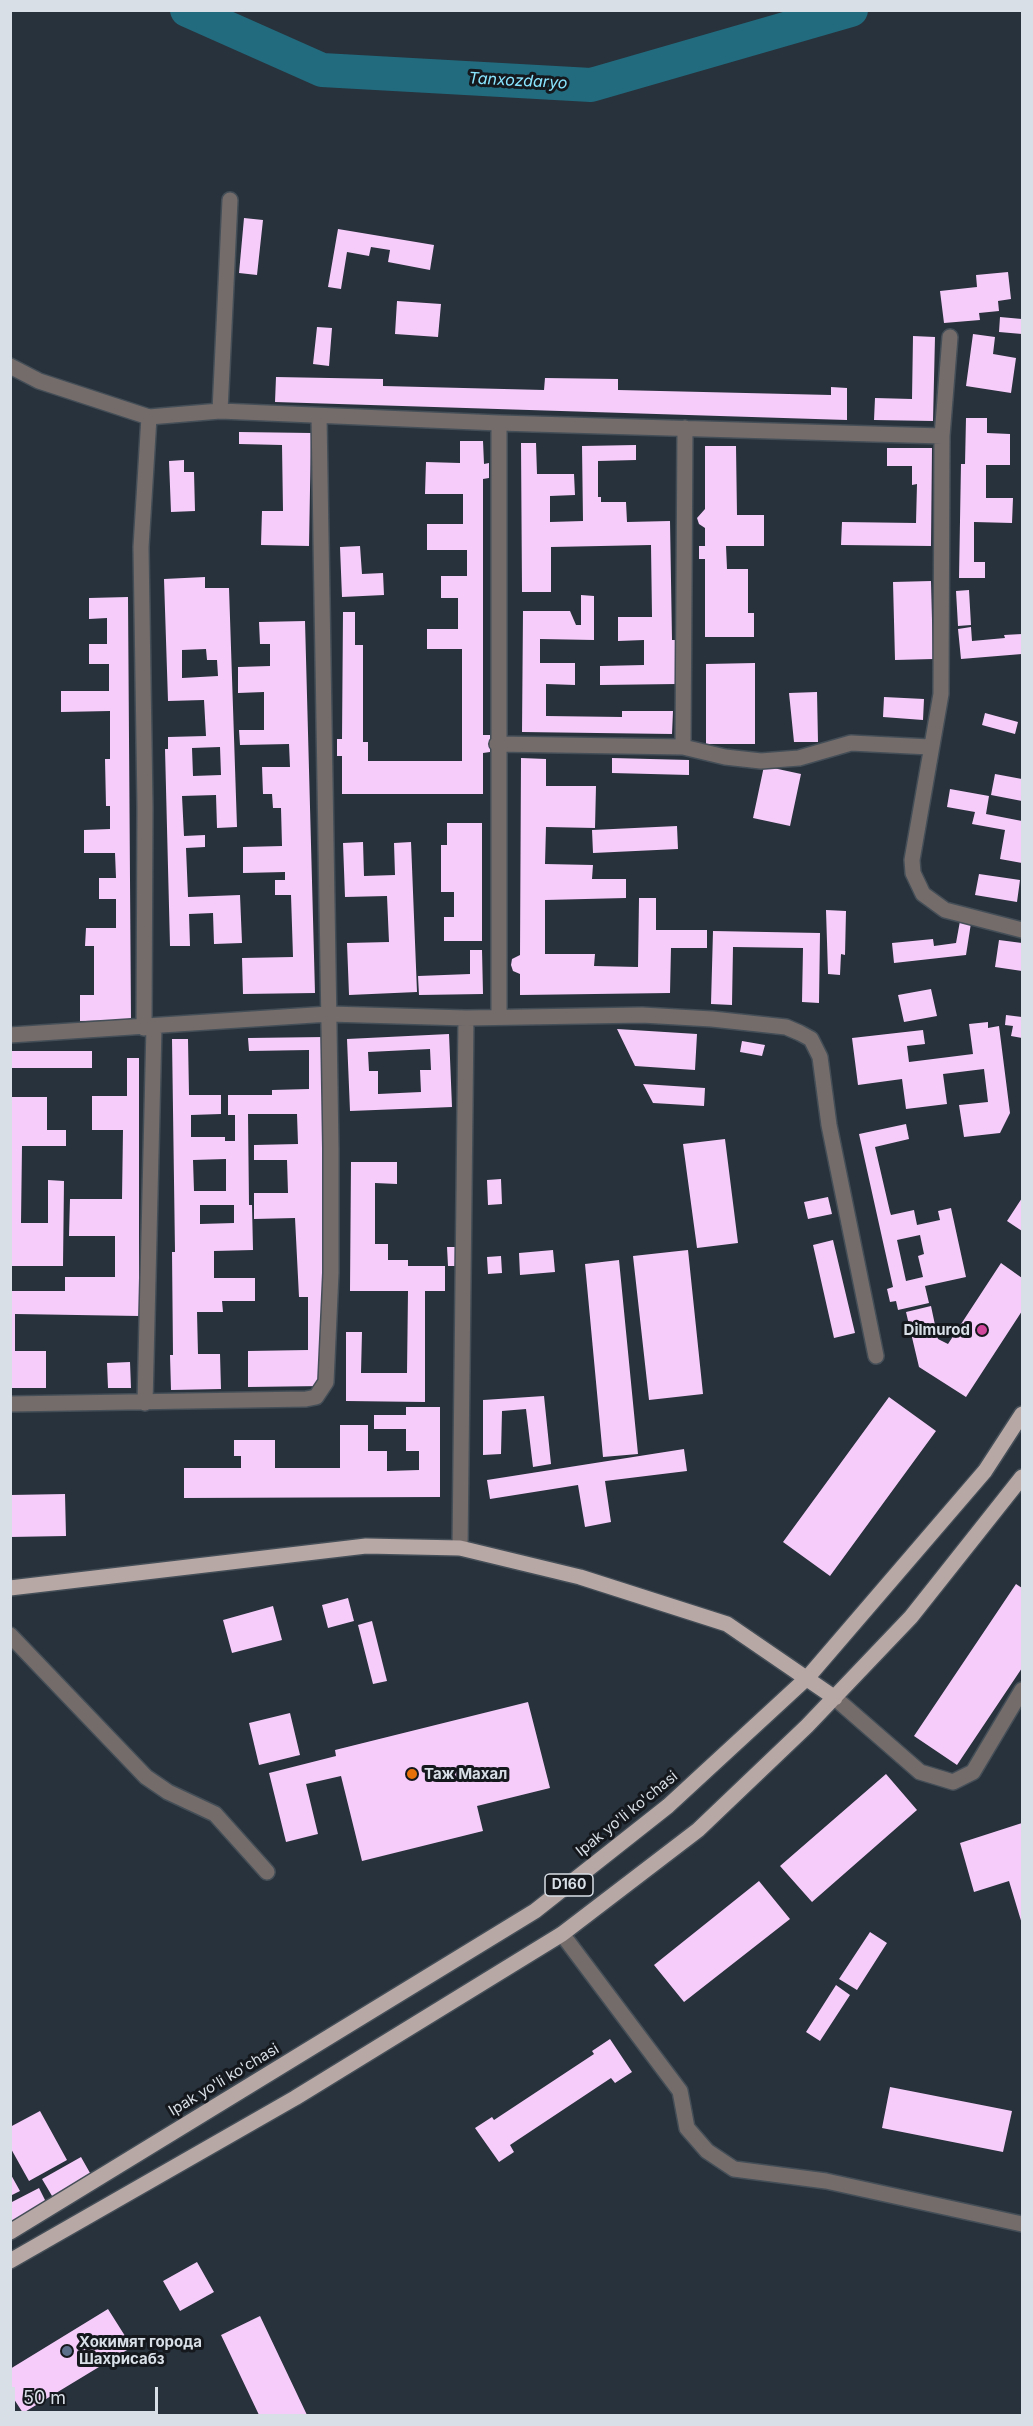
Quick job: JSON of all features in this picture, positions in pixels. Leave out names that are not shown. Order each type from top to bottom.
[{"type":"main road","name":"Ipak yo'li ko'chasi","points":[[10,2232],[535,1911],[669,1806],[808,1677],[985,1471],[1023,1414]]},
{"type":"main road","name":"D160","points":[[10,2261],[295,2098],[562,1934],[698,1830],[835,1698],[911,1617],[1023,1477]]},
{"type":"main road","points":[[10,1588],[366,1546],[460,1548],[580,1577],[727,1624],[808,1677],[835,1698]]},
{"type":"street","points":[[220,411],[230,201]]},
{"type":"street","points":[[950,337],[942,436],[941,694],[912,860],[913,873],[923,894],[945,910],[1023,930]]},
{"type":"street","points":[[10,366],[39,381],[149,417],[220,411],[500,423],[942,436]]},
{"type":"street","points":[[10,1404],[316,1397],[322,1390],[328,1371],[331,1273],[329,1014],[319,416]]},
{"type":"street","points":[[145,1402],[149,1027],[141,547],[149,417]]},
{"type":"street","points":[[499,1016],[497,744],[500,423]]},
{"type":"street","points":[[683,747],[685,428]]},
{"type":"street","points":[[497,744],[683,747],[725,758],[761,761],[799,758],[851,743],[930,747]]},
{"type":"street","points":[[10,1035],[329,1014],[466,1018],[642,1015],[712,1019],[786,1028],[811,1039],[820,1057],[829,1125],[876,1356]]},
{"type":"street","points":[[460,1548],[466,1018]]},
{"type":"street","points":[[10,1635],[146,1777],[168,1792],[215,1814],[267,1872]]},
{"type":"street","points":[[835,1698],[920,1772],[952,1782],[973,1772],[1023,1690]]},
{"type":"street","points":[[562,1934],[680,2091],[687,2127],[707,2151],[734,2169],[826,2181],[1023,2224]]},
{"type":"building","points":[[244,218],[263,220],[257,275],[239,273]]},
{"type":"building","points":[[338,229],[434,245],[430,270],[388,262],[390,250],[371,247],[369,256],[347,252],[341,289],[328,287]]},
{"type":"building","points":[[1008,272],[1011,299],[998,301],[999,311],[979,313],[980,320],[944,323],[940,291],[977,287],[976,275]]},
{"type":"building","points":[[397,301],[441,304],[438,337],[395,334]]},
{"type":"building","points":[[1000,317],[1022,319],[1022,334],[999,332]]},
{"type":"building","points":[[317,327],[332,328],[329,366],[313,364]]},
{"type":"building","points":[[973,334],[995,337],[993,354],[1016,358],[1011,393],[966,386]]},
{"type":"building","points":[[913,336],[935,337],[933,421],[874,420],[875,398],[912,399]]},
{"type":"building","points":[[276,377],[383,379],[383,386],[544,390],[545,378],[618,379],[618,390],[831,395],[831,387],[847,388],[847,420],[275,402]]},
{"type":"building","points":[[966,418],[987,418],[987,433],[1010,434],[1010,465],[986,465],[986,498],[1013,498],[1012,523],[974,522],[974,562],[985,562],[985,578],[959,578],[961,464],[965,464]]},
{"type":"building","points":[[239,432],[311,433],[309,546],[261,545],[262,511],[283,511],[282,445],[239,444]]},
{"type":"building","points":[[460,441],[483,441],[484,464],[489,463],[489,478],[483,479],[483,735],[490,735],[490,752],[483,753],[483,794],[342,794],[342,756],[337,756],[337,739],[342,739],[343,612],[355,612],[355,645],[363,645],[363,742],[368,742],[368,761],[462,761],[462,649],[427,649],[427,629],[458,629],[458,598],[441,598],[441,576],[467,576],[467,550],[427,550],[427,524],[463,524],[463,494],[425,494],[426,462],[460,463]]},
{"type":"building","points":[[521,443],[536,443],[537,474],[574,474],[575,495],[550,496],[550,522],[583,521],[582,446],[636,445],[636,460],[598,461],[598,497],[601,497],[601,502],[626,502],[627,522],[670,521],[672,640],[676,640],[677,684],[600,685],[600,666],[644,665],[644,640],[618,641],[618,617],[652,617],[651,545],[551,547],[551,592],[522,592]]},
{"type":"building","points":[[705,446],[736,446],[737,515],[764,515],[764,546],[726,546],[727,569],[748,569],[748,613],[754,613],[754,637],[705,637],[705,559],[699,559],[699,546],[705,546],[705,528],[699,524],[697,518],[705,509]]},
{"type":"building","points":[[887,448],[932,448],[931,546],[841,545],[842,522],[916,523],[917,484],[912,485],[912,466],[887,466]]},
{"type":"building","points":[[184,460],[184,472],[194,472],[195,511],[171,512],[169,461]]},
{"type":"building","points":[[360,546],[362,574],[383,573],[384,595],[342,597],[340,547]]},
{"type":"building","points":[[205,577],[205,588],[229,588],[237,827],[217,828],[216,795],[182,796],[184,836],[205,835],[205,847],[186,848],[188,897],[240,895],[242,943],[214,944],[213,913],[189,914],[190,946],[170,946],[165,749],[168,749],[168,737],[206,736],[204,700],[168,701],[164,579]],"holes":[[[206,649],[207,660],[217,660],[218,676],[182,678],[182,650]],[[220,747],[221,775],[193,776],[192,748]]]},
{"type":"building","points":[[931,581],[933,659],[895,660],[893,582]]},
{"type":"building","points":[[969,590],[971,625],[958,626],[956,591]]},
{"type":"building","points":[[581,595],[594,596],[594,640],[540,639],[540,663],[575,663],[575,685],[546,684],[546,716],[622,717],[622,711],[673,711],[672,734],[522,732],[523,611],[570,611],[576,625],[581,625]]},
{"type":"building","points":[[128,597],[131,1020],[80,1021],[80,995],[94,995],[94,946],[85,946],[86,928],[116,928],[116,899],[99,899],[99,878],[116,878],[115,853],[84,853],[84,830],[110,829],[110,806],[106,806],[105,759],[110,759],[110,711],[61,712],[61,691],[109,691],[109,664],[89,664],[89,644],[107,644],[107,618],[89,619],[89,598]]},
{"type":"building","points":[[305,621],[315,993],[243,994],[242,958],[293,957],[291,895],[275,895],[275,880],[285,880],[285,872],[243,873],[243,847],[282,846],[281,808],[273,808],[272,794],[263,794],[262,767],[290,767],[289,744],[240,745],[239,730],[264,730],[264,692],[238,693],[238,667],[270,666],[270,644],[260,644],[259,622]]},
{"type":"building","points":[[971,627],[972,641],[1022,634],[1022,654],[961,659],[958,629]]},
{"type":"building","points":[[755,663],[755,744],[706,744],[706,664]]},
{"type":"building","points":[[817,692],[818,742],[794,742],[789,693]]},
{"type":"building","points":[[884,697],[924,699],[923,720],[883,717]]},
{"type":"building","points":[[985,713],[1018,722],[1015,734],[982,725]]},
{"type":"building","points":[[521,758],[546,759],[546,786],[596,786],[595,828],[546,827],[545,864],[593,865],[592,879],[626,879],[626,898],[545,900],[545,954],[595,954],[594,966],[638,967],[639,898],[656,898],[656,930],[707,930],[707,948],[671,948],[670,993],[520,995],[520,974],[513,971],[511,965],[512,959],[520,955]]},
{"type":"building","points":[[612,758],[689,760],[689,775],[612,773]]},
{"type":"building","points":[[764,766],[801,774],[790,826],[753,818]]},
{"type":"building","points":[[995,774],[1022,779],[1022,801],[991,795]]},
{"type":"building","points":[[950,789],[989,796],[986,814],[1022,821],[1022,863],[1000,859],[1005,830],[972,824],[975,812],[947,807]]},
{"type":"building","points":[[447,823],[482,823],[482,941],[444,941],[444,917],[454,917],[454,892],[441,892],[441,845],[447,845]]},
{"type":"building","points":[[677,826],[678,849],[593,853],[592,830]]},
{"type":"building","points":[[363,842],[364,876],[395,875],[394,843],[411,842],[417,992],[349,995],[347,943],[389,942],[387,896],[345,897],[343,843]]},
{"type":"building","points":[[979,874],[1020,880],[1017,902],[975,895]]},
{"type":"building","points":[[826,910],[846,911],[845,955],[841,954],[840,975],[828,974]]},
{"type":"building","points":[[960,921],[971,923],[966,955],[894,963],[892,943],[933,939],[934,946],[956,943]]},
{"type":"building","points":[[713,931],[820,933],[819,1003],[802,1002],[803,948],[733,947],[732,1005],[711,1004]]},
{"type":"building","points":[[999,940],[1022,943],[1022,971],[995,967]]},
{"type":"building","points":[[470,950],[482,950],[483,994],[419,995],[418,976],[470,974]]},
{"type":"building","points":[[931,989],[937,1016],[904,1022],[898,995]]},
{"type":"building","points":[[1006,1015],[1022,1017],[1022,1038],[1011,1036],[1013,1026],[1005,1025]]},
{"type":"building","points":[[988,1022],[988,1028],[999,1026],[1010,1113],[1000,1133],[964,1137],[959,1105],[988,1102],[984,1069],[943,1074],[947,1104],[906,1109],[902,1079],[858,1085],[852,1038],[923,1030],[925,1044],[907,1046],[909,1062],[973,1054],[969,1024]]},
{"type":"building","points":[[617,1029],[697,1034],[695,1070],[635,1066]]},
{"type":"building","points":[[449,1034],[452,1107],[350,1111],[347,1039]],"holes":[[[430,1049],[431,1070],[420,1070],[421,1092],[378,1094],[378,1071],[369,1071],[368,1052]]]},
{"type":"building","points":[[325,1037],[326,1297],[322,1297],[323,1386],[248,1387],[248,1351],[308,1350],[308,1297],[299,1297],[295,1218],[254,1219],[254,1193],[288,1193],[287,1160],[254,1160],[254,1145],[298,1144],[297,1114],[248,1114],[249,1205],[252,1205],[253,1250],[214,1251],[214,1278],[255,1278],[255,1301],[222,1301],[223,1312],[197,1312],[198,1354],[220,1354],[221,1389],[171,1390],[172,1252],[175,1252],[172,1039],[188,1039],[189,1095],[221,1095],[221,1114],[191,1115],[191,1137],[225,1137],[225,1141],[235,1141],[235,1115],[228,1115],[228,1095],[272,1095],[272,1090],[309,1089],[309,1050],[249,1051],[248,1038]],"holes":[[[226,1159],[226,1191],[194,1191],[193,1160]],[[200,1205],[234,1205],[234,1223],[200,1224]]]},
{"type":"building","points":[[742,1041],[765,1045],[762,1056],[740,1052]]},
{"type":"building","points":[[10,1051],[92,1051],[92,1068],[10,1068]]},
{"type":"building","points":[[127,1058],[139,1058],[139,1316],[15,1314],[15,1351],[46,1351],[46,1388],[10,1388],[10,1291],[65,1291],[65,1277],[115,1277],[115,1236],[69,1236],[70,1199],[122,1199],[123,1130],[92,1130],[92,1096],[127,1096]]},
{"type":"building","points":[[643,1084],[705,1088],[704,1106],[653,1103]]},
{"type":"building","points":[[10,1097],[47,1097],[47,1130],[66,1130],[66,1146],[22,1146],[21,1223],[48,1223],[48,1180],[64,1181],[63,1266],[10,1266]]},
{"type":"building","points":[[906,1124],[909,1139],[875,1147],[891,1215],[914,1210],[917,1225],[940,1220],[938,1211],[951,1208],[966,1277],[925,1286],[929,1303],[898,1310],[896,1301],[890,1302],[887,1289],[893,1287],[859,1134]],"holes":[[[920,1235],[924,1254],[918,1256],[923,1277],[906,1281],[897,1240]]]},
{"type":"building","points":[[725,1139],[738,1243],[697,1248],[683,1144]]},
{"type":"building","points":[[351,1162],[397,1162],[397,1184],[375,1183],[375,1244],[388,1244],[388,1260],[408,1260],[408,1266],[445,1266],[445,1291],[425,1291],[425,1402],[346,1401],[346,1332],[362,1332],[361,1373],[407,1373],[408,1291],[350,1291]]},
{"type":"building","points":[[501,1179],[502,1204],[488,1205],[487,1180]]},
{"type":"building","points":[[828,1197],[832,1214],[808,1219],[804,1202]]},
{"type":"building","points":[[1022,1198],[1022,1231],[1007,1221]]},
{"type":"building","points":[[833,1240],[855,1333],[834,1338],[813,1245]]},
{"type":"building","points":[[447,1247],[457,1247],[457,1266],[448,1266]]},
{"type":"building","points":[[553,1250],[555,1272],[520,1275],[519,1253]]},
{"type":"building","points":[[688,1250],[703,1394],[649,1400],[633,1256]]},
{"type":"building","points":[[501,1256],[502,1273],[488,1274],[487,1257]]},
{"type":"building","points":[[619,1260],[638,1454],[603,1457],[585,1264]]},
{"type":"building","points":[[1001,1263],[1022,1278],[1022,1311],[966,1397],[919,1367],[906,1312],[931,1306],[938,1339],[948,1344]]},
{"type":"building","points":[[130,1362],[131,1388],[108,1388],[107,1363]]},
{"type":"building","points":[[544,1396],[551,1464],[533,1467],[526,1409],[502,1411],[501,1454],[483,1455],[483,1400]]},
{"type":"building","points":[[889,1397],[936,1431],[830,1576],[783,1542]]},
{"type":"building","points":[[406,1407],[440,1407],[440,1497],[184,1498],[184,1468],[241,1468],[241,1456],[234,1456],[234,1440],[275,1440],[275,1468],[340,1468],[340,1425],[368,1425],[368,1451],[387,1451],[387,1471],[419,1470],[419,1451],[406,1451],[406,1429],[374,1429],[374,1415],[406,1415]]},
{"type":"building","points":[[684,1449],[687,1471],[605,1481],[611,1522],[585,1527],[578,1485],[490,1499],[487,1480]]},
{"type":"building","points":[[65,1494],[66,1536],[10,1537],[10,1495]]},
{"type":"building","points":[[1016,1584],[1022,1588],[1022,1668],[957,1765],[914,1736]]},
{"type":"building","points":[[348,1598],[354,1621],[328,1628],[322,1605]]},
{"type":"building","points":[[273,1606],[282,1640],[232,1653],[223,1620]]},
{"type":"building","points":[[372,1621],[387,1681],[373,1684],[358,1625]]},
{"type":"building","points":[[528,1702],[550,1788],[477,1806],[483,1831],[362,1861],[341,1776],[306,1784],[318,1834],[286,1842],[269,1773],[336,1756],[335,1750]]},
{"type":"building","points":[[290,1713],[300,1755],[259,1765],[249,1723]]},
{"type":"building","points":[[886,1774],[917,1810],[812,1902],[780,1866]]},
{"type":"building","points":[[1022,1823],[1022,1924],[1009,1881],[974,1892],[960,1843]]},
{"type":"building","points":[[759,1881],[790,1919],[684,2002],[654,1965]]},
{"type":"building","points":[[870,1932],[887,1943],[857,1990],[839,1979]]},
{"type":"building","points":[[836,1985],[850,1995],[820,2041],[806,2032]]},
{"type":"building","points":[[610,2039],[632,2072],[615,2083],[611,2078],[510,2145],[514,2152],[499,2162],[475,2128],[492,2117],[494,2120],[594,2054],[592,2051]]},
{"type":"building","points":[[890,2087],[1012,2111],[1003,2152],[882,2128]]},
{"type":"building","points":[[40,2111],[67,2160],[29,2181],[10,2147],[10,2127]]},
{"type":"building","points":[[81,2157],[94,2180],[55,2201],[42,2179]]},
{"type":"building","points":[[10,2173],[20,2191],[10,2196]]},
{"type":"building","points":[[39,2188],[48,2206],[12,2225],[10,2203]]},
{"type":"building","points":[[197,2262],[214,2292],[180,2311],[163,2281]]},
{"type":"building","points":[[108,2309],[132,2347],[23,2413],[10,2393],[10,2369]]},
{"type":"building","points":[[260,2316],[307,2415],[259,2415],[221,2335]]},
{"type":"waterway","name":"Tanxozdaryo","points":[[187,10],[322,70],[591,85],[851,10]]},
{"type":"place","name":"Dilmurod","points":[[982,1330]]},
{"type":"place","name":"Таж Махал","points":[[412,1774]]},
{"type":"place","name":"Хокимят города Шахрисабз","points":[[67,2351]]}]
